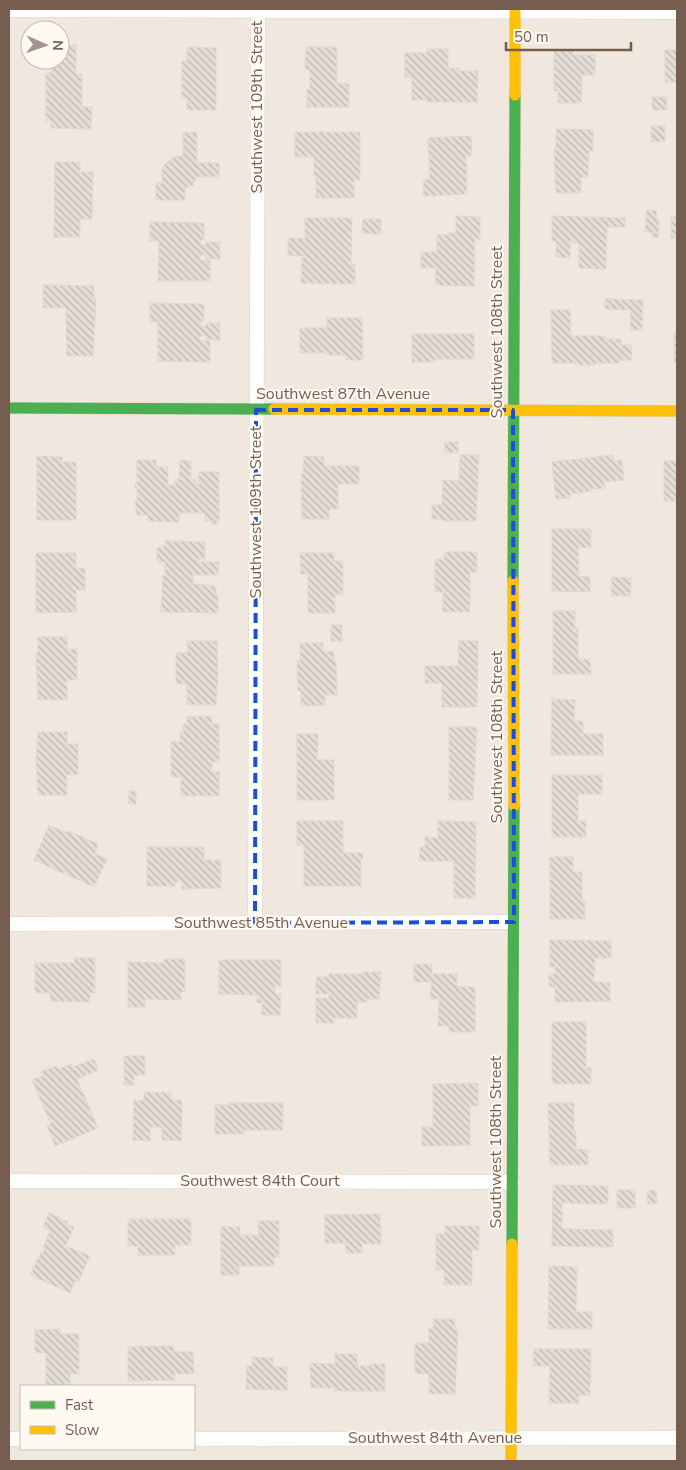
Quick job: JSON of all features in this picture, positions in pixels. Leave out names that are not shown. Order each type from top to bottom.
[{"type":"street","points":[[9,10],[677,12]]},
{"type":"street","name":"Southwest 109th Street","points":[[255,923],[258,12]]},
{"type":"street","name":"Southwest 108th Street","points":[[511,1461],[514,922],[513,410],[515,12]]},
{"type":"street","name":"Southwest 87th Avenue","points":[[9,408],[677,411]]},
{"type":"street","name":"Southwest 85th Avenue","points":[[9,924],[514,922]]},
{"type":"street","name":"Southwest 84th Court","points":[[9,1181],[512,1182]]},
{"type":"street","name":"Southwest 84th Avenue","points":[[195,1439],[677,1438]]},
{"type":"highlighted area","points":[[256,410],[513,410],[514,922],[255,923]]},
{"type":"shaded area","points":[[9,9],[677,9],[677,1461],[9,1461]]},
{"type":"building","points":[[70,45],[76,45],[76,74],[82,74],[82,107],[92,107],[91,129],[51,128],[51,121],[46,121],[46,73],[52,73],[52,70],[70,70]]},
{"type":"building","points":[[187,47],[216,48],[216,110],[187,110],[187,98],[182,98],[182,61],[187,61]]},
{"type":"building","points":[[306,47],[337,47],[337,83],[349,84],[349,107],[307,107],[307,89],[310,90],[310,70],[305,70]]},
{"type":"building","points":[[427,49],[448,49],[448,68],[459,68],[458,71],[478,71],[477,102],[427,102],[427,100],[412,100],[412,77],[405,77],[405,53],[427,53]]},
{"type":"building","points":[[554,50],[573,50],[573,55],[595,55],[595,75],[582,75],[581,103],[558,103],[558,91],[554,91]]},
{"type":"building","points":[[665,50],[677,50],[677,82],[665,82]]},
{"type":"building","points":[[652,97],[667,97],[667,110],[652,110]]},
{"type":"building","points":[[651,126],[665,126],[665,141],[651,142]]},
{"type":"building","points":[[556,129],[593,130],[593,151],[589,151],[588,177],[581,177],[581,193],[556,193],[554,150],[556,150]]},
{"type":"building","points":[[197,132],[197,163],[219,163],[219,177],[196,177],[193,185],[185,188],[185,200],[156,200],[156,183],[162,183],[162,170],[165,164],[174,157],[183,156],[183,133]]},
{"type":"building","points":[[295,132],[360,132],[360,180],[354,180],[354,198],[316,198],[314,157],[295,157]]},
{"type":"building","points":[[471,136],[472,155],[466,156],[467,194],[423,196],[424,180],[430,179],[428,138]]},
{"type":"building","points":[[55,162],[80,162],[80,172],[93,172],[92,219],[80,219],[80,237],[54,237]]},
{"type":"building","points":[[647,210],[657,211],[656,219],[659,219],[658,238],[652,237],[653,233],[645,232]]},
{"type":"building","points":[[456,216],[480,217],[480,239],[475,239],[474,286],[435,285],[436,268],[421,268],[421,252],[437,252],[437,235],[456,233]]},
{"type":"building","points":[[552,216],[625,218],[625,227],[607,227],[606,269],[579,268],[579,243],[572,243],[573,241],[570,241],[570,258],[556,257],[556,241],[552,241]]},
{"type":"building","points":[[671,217],[677,217],[677,238],[671,238]]},
{"type":"building","points":[[305,218],[352,218],[351,264],[355,264],[355,284],[301,283],[302,258],[305,258],[305,256],[288,255],[288,238],[305,239]]},
{"type":"building","points":[[363,219],[381,219],[381,234],[362,233]]},
{"type":"building","points":[[150,222],[204,223],[204,240],[201,240],[200,245],[206,245],[206,242],[220,242],[220,259],[206,259],[206,255],[200,255],[200,260],[210,260],[210,281],[158,281],[159,241],[150,241]]},
{"type":"building","points":[[43,285],[94,286],[94,299],[96,299],[93,356],[67,356],[66,308],[43,308]]},
{"type":"building","points":[[605,299],[643,300],[642,330],[630,330],[631,310],[605,309]]},
{"type":"building","points":[[150,303],[204,304],[204,321],[201,321],[200,326],[206,326],[206,323],[220,323],[220,340],[205,339],[206,336],[200,336],[200,341],[210,341],[210,362],[158,361],[158,322],[150,322]]},
{"type":"building","points":[[551,310],[570,310],[571,336],[605,336],[605,339],[621,339],[621,345],[631,345],[632,360],[620,360],[620,363],[595,363],[595,365],[552,363]]},
{"type":"building","points":[[327,318],[362,318],[363,360],[346,360],[346,355],[300,353],[300,328],[327,328]]},
{"type":"building","points":[[674,332],[677,332],[677,362],[674,362]]},
{"type":"building","points":[[412,334],[474,334],[474,359],[435,359],[435,362],[412,362]]},
{"type":"building","points":[[445,442],[458,442],[458,453],[445,453]]},
{"type":"building","points":[[460,455],[479,455],[476,521],[432,519],[432,505],[442,505],[443,480],[459,481]]},
{"type":"building","points":[[613,455],[614,461],[622,460],[624,480],[604,482],[605,488],[570,494],[570,498],[556,499],[552,462]]},
{"type":"building","points":[[37,456],[62,457],[62,462],[76,462],[76,520],[37,520]]},
{"type":"building","points":[[304,456],[324,457],[324,466],[359,466],[359,484],[338,484],[338,509],[329,509],[329,519],[302,519],[301,474],[303,474]]},
{"type":"building","points":[[137,460],[156,460],[156,467],[168,467],[168,485],[175,485],[175,479],[179,480],[180,460],[191,461],[191,479],[196,480],[196,485],[199,486],[199,472],[219,472],[219,521],[217,521],[217,524],[205,521],[205,513],[179,513],[179,522],[148,521],[148,515],[137,515],[135,502],[137,502],[137,488],[135,488],[135,483],[137,483]]},
{"type":"building","points":[[664,461],[677,461],[677,501],[664,501]]},
{"type":"building","points":[[552,529],[591,529],[591,548],[578,548],[579,577],[590,577],[590,592],[552,591]]},
{"type":"building","points":[[165,541],[205,542],[205,559],[198,559],[198,562],[219,562],[218,575],[193,575],[193,584],[216,586],[218,613],[161,612],[165,562],[157,560],[157,548],[165,546]]},
{"type":"building","points":[[444,552],[477,552],[477,572],[470,572],[470,612],[443,612],[443,592],[435,592],[435,559],[444,559]]},
{"type":"building","points":[[36,553],[76,553],[76,568],[85,568],[85,590],[76,590],[76,612],[36,613]]},
{"type":"building","points":[[300,553],[334,553],[334,561],[343,561],[343,595],[335,594],[335,613],[308,613],[308,574],[301,574]]},
{"type":"building","points":[[612,577],[631,578],[630,596],[611,596]]},
{"type":"building","points":[[553,611],[575,611],[575,629],[578,629],[578,659],[590,659],[591,674],[553,674]]},
{"type":"building","points":[[331,625],[342,625],[342,641],[331,641]]},
{"type":"building","points":[[38,637],[67,637],[67,649],[77,649],[77,680],[67,680],[67,700],[38,700],[36,653],[38,653]]},
{"type":"building","points":[[187,641],[217,641],[218,684],[216,705],[187,705],[187,684],[176,684],[176,653],[188,653]]},
{"type":"building","points":[[459,641],[478,641],[477,707],[442,707],[442,683],[425,683],[425,666],[458,666]]},
{"type":"building","points":[[300,643],[323,643],[323,652],[334,651],[337,695],[325,695],[325,705],[301,706],[301,691],[298,691],[297,661],[300,661]]},
{"type":"building","points":[[552,699],[575,700],[574,721],[583,721],[583,734],[603,734],[603,755],[551,755]]},
{"type":"building","points":[[212,716],[212,724],[219,724],[219,762],[212,762],[212,772],[219,772],[219,796],[181,796],[181,777],[171,777],[171,742],[180,742],[180,732],[183,732],[183,724],[187,724],[187,717]]},
{"type":"building","points":[[449,727],[477,727],[473,800],[449,800]]},
{"type":"building","points":[[38,732],[67,732],[67,744],[78,744],[78,774],[67,775],[67,795],[38,795],[36,761]]},
{"type":"building","points":[[297,734],[318,734],[317,760],[334,760],[334,800],[297,800]]},
{"type":"building","points":[[552,775],[602,775],[602,794],[578,794],[578,821],[586,821],[586,837],[552,837]]},
{"type":"building","points":[[129,791],[136,791],[136,804],[129,804]]},
{"type":"building","points":[[297,821],[343,821],[343,853],[363,853],[361,859],[361,886],[304,886],[304,845],[297,845]]},
{"type":"building","points":[[438,821],[476,822],[475,898],[454,898],[454,861],[419,861],[420,847],[425,847],[425,837],[438,838]]},
{"type":"building","points":[[49,825],[98,844],[95,854],[107,859],[94,887],[34,860]]},
{"type":"building","points":[[147,847],[204,847],[204,860],[221,860],[221,888],[182,889],[182,882],[175,882],[175,886],[147,886]]},
{"type":"building","points":[[550,857],[573,857],[573,872],[582,872],[582,900],[585,900],[585,919],[550,919]]},
{"type":"building","points":[[550,940],[611,941],[611,958],[595,958],[593,982],[610,983],[610,1001],[555,1002],[555,988],[549,986],[549,974],[555,974],[555,967],[550,967]]},
{"type":"building","points":[[74,958],[95,958],[95,993],[90,993],[90,1002],[50,1001],[50,993],[35,993],[35,963],[75,963]]},
{"type":"building","points":[[164,959],[185,959],[185,991],[181,992],[181,1000],[145,999],[145,1007],[128,1007],[128,962],[164,963]]},
{"type":"building","points":[[219,960],[281,960],[281,986],[275,986],[275,994],[281,994],[280,1015],[262,1015],[262,1003],[257,1003],[257,995],[219,994]]},
{"type":"building","points":[[414,964],[432,964],[432,974],[457,974],[457,987],[475,987],[475,1032],[449,1032],[449,1026],[438,1026],[439,999],[430,999],[432,982],[414,982]]},
{"type":"building","points":[[362,972],[381,972],[379,999],[366,999],[367,1002],[357,1002],[357,1018],[333,1018],[334,1023],[316,1023],[316,998],[329,998],[329,994],[316,994],[316,977],[329,977],[329,974],[361,974]]},
{"type":"building","points":[[552,1022],[586,1022],[586,1068],[591,1067],[591,1084],[552,1084]]},
{"type":"building","points":[[124,1056],[145,1056],[145,1075],[134,1075],[134,1085],[124,1085]]},
{"type":"building","points":[[94,1059],[98,1070],[77,1079],[98,1128],[55,1146],[47,1126],[51,1124],[32,1080],[42,1076],[40,1072],[57,1066],[58,1069],[71,1064],[73,1067]]},
{"type":"building","points":[[478,1083],[478,1106],[470,1106],[470,1145],[422,1146],[422,1127],[433,1127],[433,1084]]},
{"type":"building","points":[[144,1092],[171,1093],[171,1100],[182,1100],[181,1141],[162,1140],[162,1127],[150,1127],[150,1141],[133,1140],[134,1100],[144,1101]]},
{"type":"building","points":[[229,1103],[283,1103],[283,1130],[244,1130],[244,1134],[215,1134],[215,1105],[229,1105]]},
{"type":"building","points":[[548,1103],[574,1103],[576,1149],[588,1150],[588,1165],[550,1165]]},
{"type":"building","points":[[553,1185],[608,1186],[608,1204],[562,1203],[562,1229],[613,1230],[613,1247],[552,1246]]},
{"type":"building","points":[[617,1190],[635,1190],[635,1208],[617,1208]]},
{"type":"building","points":[[656,1190],[657,1203],[648,1204],[647,1191]]},
{"type":"building","points":[[49,1213],[68,1222],[67,1225],[74,1227],[66,1246],[90,1256],[78,1282],[75,1281],[70,1293],[30,1275],[41,1252],[43,1253],[45,1249],[43,1248],[50,1231],[43,1227]]},
{"type":"building","points":[[380,1214],[381,1244],[362,1244],[362,1253],[346,1253],[345,1243],[325,1243],[325,1215]]},
{"type":"building","points":[[128,1219],[191,1219],[191,1245],[175,1245],[175,1255],[138,1255],[138,1246],[128,1246]]},
{"type":"building","points":[[258,1221],[279,1221],[279,1257],[274,1257],[274,1266],[239,1266],[239,1275],[221,1275],[221,1227],[240,1227],[240,1235],[259,1235]]},
{"type":"building","points":[[445,1226],[479,1226],[479,1250],[472,1250],[472,1285],[444,1285],[444,1270],[436,1270],[436,1234],[445,1234]]},
{"type":"building","points":[[549,1266],[577,1267],[576,1312],[592,1312],[592,1329],[548,1329]]},
{"type":"building","points":[[434,1319],[455,1319],[455,1329],[458,1329],[455,1394],[429,1394],[429,1374],[415,1373],[415,1343],[429,1343],[429,1328],[433,1328]]},
{"type":"building","points":[[60,1329],[60,1334],[79,1334],[79,1374],[70,1374],[70,1385],[46,1385],[46,1352],[35,1353],[35,1330]]},
{"type":"building","points":[[174,1346],[174,1352],[193,1352],[194,1373],[174,1374],[175,1380],[128,1381],[128,1347]]},
{"type":"building","points":[[534,1349],[591,1349],[590,1395],[579,1395],[579,1403],[549,1403],[550,1366],[533,1366]]},
{"type":"building","points":[[335,1354],[357,1354],[357,1366],[385,1364],[385,1391],[334,1391],[334,1388],[311,1388],[310,1363],[335,1364]]},
{"type":"building","points":[[252,1357],[273,1358],[273,1367],[287,1367],[287,1390],[246,1389],[247,1366],[252,1366]]},
{"type":"traffic: fast","points":[[513,581],[515,95]]},
{"type":"traffic: fast","points":[[9,408],[274,409]]},
{"type":"traffic: fast","points":[[512,1244],[514,806]]},
{"type":"traffic: slow","points":[[515,12],[515,95]]},
{"type":"traffic: slow","points":[[274,409],[677,411]]},
{"type":"traffic: slow","points":[[513,581],[514,806]]},
{"type":"traffic: slow","points":[[511,1461],[512,1244]]}]
